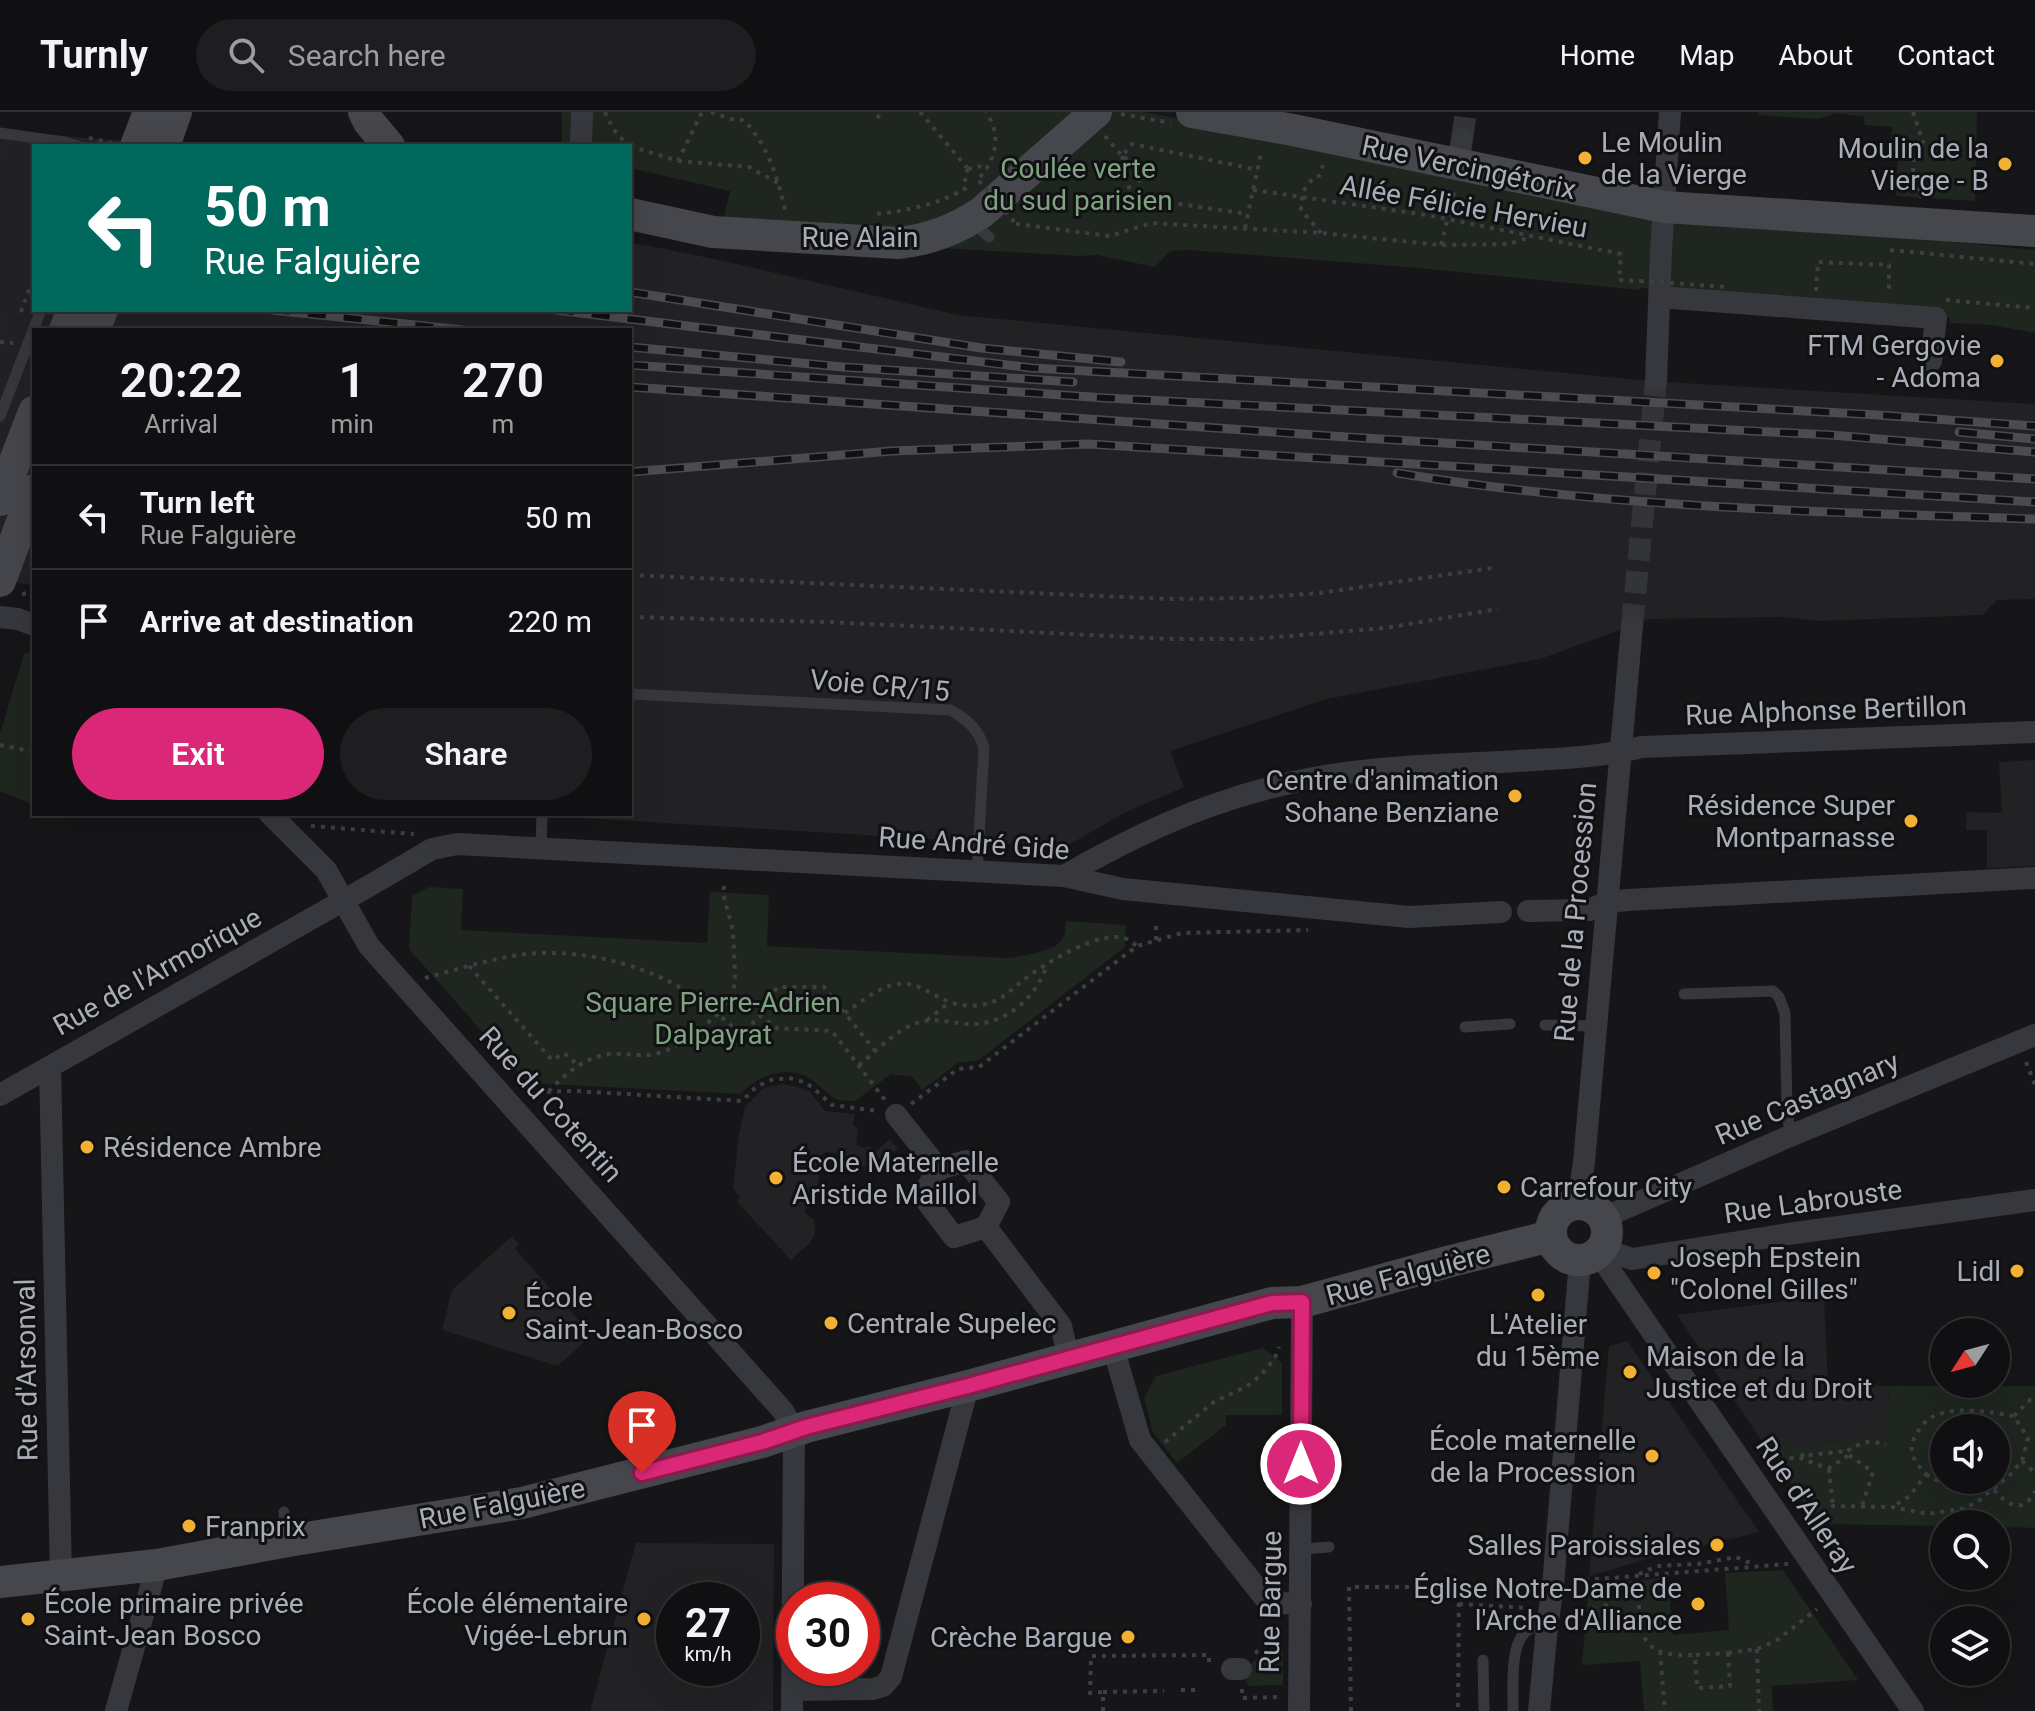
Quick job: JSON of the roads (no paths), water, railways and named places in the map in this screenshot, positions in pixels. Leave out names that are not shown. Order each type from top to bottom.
[{"type":"main road","points":[[151,136],[176,112]]},
{"type":"main road","points":[[364,112],[387,144]]},
{"type":"main road","name":"Rue Vercingétorix","points":[[1192,112],[1266,130],[1460,152],[1664,207],[2035,231]]},
{"type":"main road","name":"Rue Alain","points":[[632,214],[713,232],[898,243],[979,229],[993,204],[1098,122]]},
{"type":"main road","points":[[0,500],[32,417]]},
{"type":"main road","points":[[0,581],[32,495]]},
{"type":"main road","name":"Rue Falguière","points":[[0,1582],[157,1565],[286,1527],[522,1503],[762,1442],[794,1430],[1272,1303],[1302,1302],[1551,1236],[1554,1218],[1560,1211],[1592,1237]]},
{"type":"street","points":[[581,144],[582,112]]},
{"type":"street","points":[[1656,381],[1670,112]]},
{"type":"street","points":[[1660,297],[1936,318],[1931,361]]},
{"type":"street","points":[[0,617],[32,624]]},
{"type":"street","name":"Rue de la Procession","points":[[1539,1711],[1541,1618],[1553,1586],[1592,1237],[1584,1162],[1632,626]]},
{"type":"street","name":"Rue Alphonse Bertillon","points":[[1064,876],[1174,819],[1227,800],[1269,788],[1370,770],[1593,757],[1642,747],[2035,732]]},
{"type":"street","name":"Rue du Cotentin","points":[[272,816],[326,870],[369,946],[783,1411],[794,1430]]},
{"type":"street","name":"Rue André Gide","points":[[442,846],[457,844],[1064,876],[1123,889],[1409,917],[1501,912]]},
{"type":"street","name":"Rue de l'Armorique","points":[[0,1095],[442,846]]},
{"type":"street","points":[[1528,911],[1589,910],[1608,902],[1628,900],[2035,878]]},
{"type":"street","name":"Rue Castagnary","points":[[1592,1237],[1790,1136],[2035,1035]]},
{"type":"street","name":"Rue d'Arsonval","points":[[50,1067],[61,1576]]},
{"type":"street","points":[[896,1115],[939,1169]]},
{"type":"street","points":[[966,1161],[975,1171],[999,1202],[986,1227],[954,1237],[922,1195],[939,1169],[966,1161]]},
{"type":"street","name":"Rue Labrouste","points":[[1592,1237],[1632,1259],[2035,1200]]},
{"type":"street","points":[[986,1227],[1061,1326],[1069,1359]]},
{"type":"street","name":"Rue d'Alleray","points":[[1592,1237],[1913,1711]]},
{"type":"street","name":"Rue Bargue","points":[[1299,1711],[1302,1302]]},
{"type":"street","points":[[1113,1347],[1140,1440],[1264,1597],[1282,1603],[1301,1604]]},
{"type":"street","points":[[794,1430],[792,1700],[873,1689],[887,1683],[891,1677],[968,1386]]},
{"type":"street","points":[[116,1711],[157,1565]]},
{"type":"lane","points":[[0,133],[71,144]]},
{"type":"lane","points":[[0,416],[32,333]]},
{"type":"lane","name":"Voie CR/15","points":[[632,694],[950,710],[962,716],[981,736],[984,748],[977,871]]},
{"type":"lane","points":[[541,849],[542,816]]},
{"type":"lane","points":[[1684,994],[1773,991],[1779,997],[1785,1013],[1790,1136]]},
{"type":"lane","points":[[1465,1027],[1510,1024]]},
{"type":"lane","points":[[1545,1025],[1595,1026]]},
{"type":"lane","points":[[1301,1549],[1329,1547]]},
{"type":"lane","points":[[1513,1711],[1514,1651],[1521,1637],[1541,1618]]},
{"type":"lane","points":[[1483,1660],[1484,1711]]},
{"type":"tunnel","points":[[1462,139],[1466,112]]},
{"type":"tunnel","points":[[1632,626],[1656,381]]},
{"type":"railway","points":[[632,292],[981,348],[1121,362]]},
{"type":"railway","points":[[291,312],[444,328]]},
{"type":"railway","points":[[572,312],[1032,368],[2035,426]]},
{"type":"railway","points":[[632,347],[843,367],[1073,382]]},
{"type":"railway","points":[[632,365],[1105,398],[1831,435],[2035,452]]},
{"type":"railway","points":[[632,387],[1331,436],[2035,479]]},
{"type":"railway","points":[[1959,432],[2035,439]]},
{"type":"railway","points":[[632,472],[892,451],[1088,444],[2035,502]]},
{"type":"railway","points":[[1397,473],[1476,485],[1635,501],[1795,511],[2035,519]]},
{"type":"place","name":"Le Moulin de la Vierge","points":[[1585,158]]},
{"type":"place","name":"Moulin de la Vierge - B","points":[[2005,164]]},
{"type":"place","name":"FTM Gergovie - Adoma","points":[[1997,361]]},
{"type":"place","name":"Centre d'animation Sohane Benziane","points":[[1515,796]]},
{"type":"place","name":"Résidence Super Montparnasse","points":[[1911,821]]},
{"type":"place","name":"Résidence Ambre","points":[[87,1147]]},
{"type":"place","name":"École Maternelle Aristide Maillol","points":[[776,1178]]},
{"type":"place","name":"Carrefour City","points":[[1504,1187]]},
{"type":"place","name":"Lidl","points":[[2017,1271]]},
{"type":"place","name":"Joseph Epstein \"Colonel Gilles\"","points":[[1654,1273]]},
{"type":"place","name":"L'Atelier du 15ème","points":[[1538,1295]]},
{"type":"place","name":"École Saint-Jean-Bosco","points":[[509,1313]]},
{"type":"place","name":"Centrale Supelec","points":[[831,1323]]},
{"type":"place","name":"Maison de la Justice et du Droit","points":[[1630,1372]]},
{"type":"place","name":"École maternelle de la Procession","points":[[1652,1456]]},
{"type":"place","name":"Franprix","points":[[189,1526]]},
{"type":"place","name":"Salles Paroissiales","points":[[1717,1545]]},
{"type":"place","name":"Église Notre-Dame de l'Arche d'Alliance","points":[[1698,1604]]},
{"type":"place","name":"École primaire privée Saint-Jean Bosco","points":[[28,1619]]},
{"type":"place","name":"École élémentaire Vigée-Lebrun","points":[[644,1619]]},
{"type":"place","name":"Crèche Bargue","points":[[1128,1637]]},
{"type":"park label","name":"Coulée verte du sud parisien","points":[[1078,184]]},
{"type":"park label","name":"Square Pierre-Adrien Dalpayrat","points":[[713,1018]]}]
